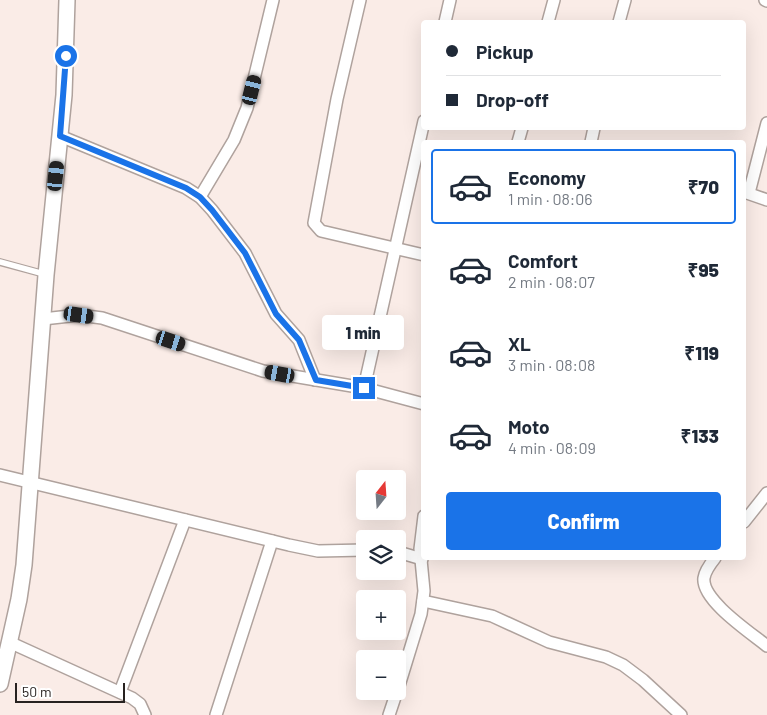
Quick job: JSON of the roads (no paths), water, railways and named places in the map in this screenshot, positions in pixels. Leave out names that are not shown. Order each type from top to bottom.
[{"type":"street","points":[[0,684],[24,565],[46,275],[67,47],[67,0]]},
{"type":"street","points":[[200,197],[234,140],[248,108],[273,0]]},
{"type":"street","points":[[360,0],[337,99],[314,223],[321,231],[421,254]]},
{"type":"street","points":[[445,20],[450,0]]},
{"type":"street","points":[[549,20],[554,0]]},
{"type":"street","points":[[620,20],[625,0]]},
{"type":"street","points":[[767,123],[746,192],[767,200]]},
{"type":"street","points":[[364,388],[422,130]]},
{"type":"street","points":[[60,136],[186,188],[200,197],[249,260],[276,314],[299,340],[316,380]]},
{"type":"street","points":[[43,319],[79,315],[102,318],[263,370],[364,388],[421,403]]},
{"type":"street","points":[[0,475],[318,551],[356,550]]},
{"type":"street","points":[[746,519],[767,493]]},
{"type":"street","points":[[120,692],[185,520]]},
{"type":"street","points":[[216,715],[272,541]]},
{"type":"street","points":[[421,541],[421,554]]},
{"type":"street","points":[[406,554],[421,559]]},
{"type":"street","points":[[406,662],[421,614],[424,592],[422,560]]},
{"type":"street","points":[[714,560],[704,578],[705,589],[712,601],[767,646]]},
{"type":"street","points":[[423,601],[492,616],[549,642],[606,657],[623,665],[643,680],[680,715]]},
{"type":"street","points":[[9,642],[120,692],[140,704],[145,715]]},
{"type":"street","points":[[390,715],[394,700]]},
{"type":"lane","points":[[0,262],[46,275]]}]
